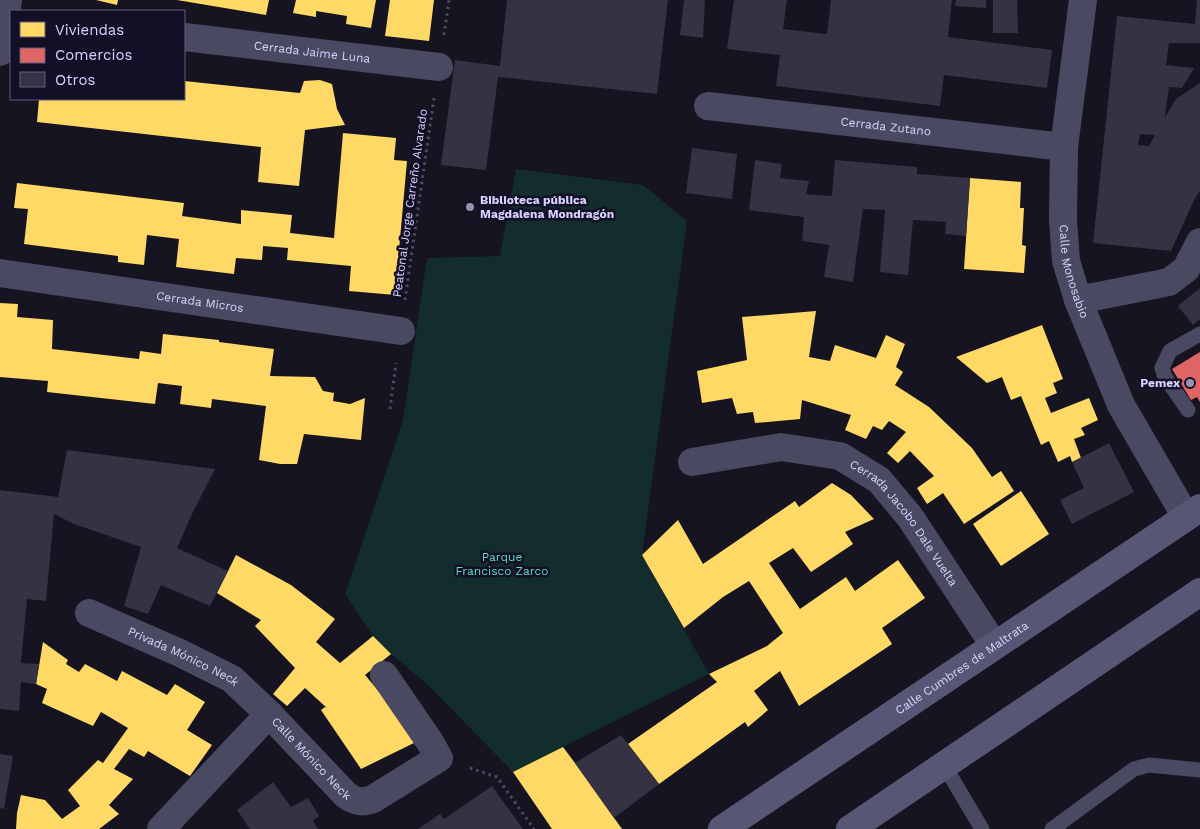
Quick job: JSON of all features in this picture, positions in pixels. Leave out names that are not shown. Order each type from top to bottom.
[{"type":"main road","name":"Calle Cumbres de Maltrata","points":[[722,829],[1193,512]]},
{"type":"main road","points":[[850,829],[1200,592]]},
{"type":"street","name":"Calle Monosabio","points":[[1083,0],[1064,147],[1066,261],[1078,300],[1121,405],[1193,512]]},
{"type":"street","points":[[0,52],[6,12]]},
{"type":"street","name":"Cerrada Jaime Luna","points":[[185,37],[439,67]]},
{"type":"street","name":"Cerrada Zutano","points":[[708,106],[1064,147]]},
{"type":"street","points":[[1078,300],[1169,282],[1186,269],[1200,242]]},
{"type":"street","name":"Cerrada Micros","points":[[0,272],[401,331]]},
{"type":"street","name":"Cerrada Jacobo Dale Vuelta","points":[[692,462],[781,447],[840,456],[879,480],[910,517],[994,645]]},
{"type":"street","name":"Privada Mónico Neck","points":[[89,613],[180,653],[232,679],[269,714]]},
{"type":"street","points":[[384,675],[439,758]]},
{"type":"street","name":"Calle Mónico Neck","points":[[161,829],[269,714],[346,795],[354,801],[364,803],[374,799],[439,758]]},
{"type":"lane","points":[[1188,410],[1165,377],[1162,368],[1170,351],[1200,334]]},
{"type":"lane","points":[[944,765],[982,829]]},
{"type":"lane","points":[[1052,829],[1134,769],[1149,765],[1200,770]]},
{"type":"path","name":"Peatonal Jorge Carreño Alvarado","points":[[390,409],[449,0]]},
{"type":"path","points":[[439,758],[497,776],[534,829]]},
{"type":"green space","name":"Parque Francisco Zarco","points":[[516,169],[643,185],[687,221],[642,555],[709,674],[513,772],[427,684],[373,636],[345,594],[403,420],[427,258],[500,256]]},
{"type":"building: Viviendas","points":[[96,0],[118,0],[117,5]]},
{"type":"building: Viviendas","points":[[177,0],[269,0],[266,15]]},
{"type":"building: Viviendas","points":[[296,0],[376,0],[371,28],[346,24],[347,16],[316,11],[316,17],[293,13]]},
{"type":"building: Viviendas","points":[[390,0],[434,0],[429,41],[385,36]]},
{"type":"building: Viviendas","points":[[320,80],[332,84],[337,109],[345,125],[305,130],[299,186],[258,182],[261,147],[37,122],[39,100],[185,100],[185,81],[300,93],[304,81]]},
{"type":"building: Viviendas","points":[[343,133],[396,138],[394,160],[407,161],[395,295],[349,291],[351,266],[287,260],[288,248],[263,246],[262,260],[236,258],[234,274],[176,267],[179,239],[147,235],[144,265],[118,262],[118,256],[24,244],[28,209],[14,208],[17,183],[184,203],[182,216],[241,224],[241,210],[292,215],[290,233],[334,238]]},
{"type":"building: Viviendas","points":[[970,178],[1021,182],[1020,208],[1024,208],[1022,245],[1026,246],[1024,273],[964,269]]},
{"type":"building: Viviendas","points":[[0,303],[18,304],[17,317],[53,320],[52,349],[139,359],[140,351],[161,354],[163,334],[219,340],[219,342],[274,349],[270,376],[315,377],[323,391],[334,393],[333,401],[350,404],[365,398],[361,440],[304,434],[297,464],[280,464],[259,460],[266,406],[212,399],[211,408],[180,404],[182,386],[158,383],[155,404],[47,392],[48,381],[0,377]]},
{"type":"building: Viviendas","points":[[816,311],[809,357],[830,361],[835,345],[876,358],[886,335],[905,344],[896,367],[903,372],[895,385],[929,407],[972,448],[992,477],[1001,471],[1014,491],[964,524],[943,493],[927,504],[917,488],[934,476],[910,451],[898,463],[887,453],[906,432],[889,421],[882,430],[873,426],[866,439],[845,430],[851,415],[802,400],[800,419],[755,423],[753,412],[737,414],[732,398],[702,403],[697,371],[747,360],[742,317]]},
{"type":"building: Viviendas","points":[[1042,325],[1063,379],[1053,383],[1057,393],[1045,398],[1051,413],[1089,398],[1098,420],[1081,428],[1085,435],[1074,439],[1081,458],[1072,462],[1070,456],[1058,462],[1049,441],[1041,445],[1021,396],[1011,400],[1002,377],[987,383],[956,357]]},
{"type":"building: Viviendas","points":[[832,483],[851,495],[874,519],[845,532],[853,544],[811,572],[793,548],[769,563],[800,609],[846,577],[855,591],[898,560],[925,598],[882,628],[892,644],[799,706],[780,671],[754,691],[768,710],[748,727],[745,722],[659,784],[628,744],[717,682],[709,674],[767,646],[783,633],[749,581],[723,597],[684,628],[642,555],[678,520],[703,564],[795,501],[799,507]]},
{"type":"building: Viviendas","points":[[1021,491],[1049,534],[1001,566],[973,524]]},
{"type":"building: Viviendas","points":[[236,555],[291,585],[335,619],[316,642],[340,663],[373,636],[391,654],[365,675],[420,740],[361,769],[321,710],[325,707],[327,708],[305,688],[287,706],[273,694],[295,668],[255,626],[261,620],[217,593]]},
{"type":"building: Viviendas","points":[[43,642],[68,660],[66,664],[79,672],[85,664],[117,681],[122,671],[167,695],[175,684],[205,702],[187,730],[212,745],[190,776],[148,751],[144,757],[129,749],[114,769],[133,779],[109,805],[119,814],[99,829],[16,829],[21,795],[45,800],[62,819],[80,806],[68,790],[98,760],[103,763],[128,728],[101,712],[93,726],[42,703],[47,689],[36,684]]},
{"type":"building: Viviendas","points":[[563,747],[622,829],[552,829],[513,772]]},
{"type":"building: Comercios","name":"Pemex","points":[[1200,352],[1200,402],[1197,397],[1191,400],[1172,369]]},
{"type":"building: Otros","points":[[507,0],[668,0],[657,94],[498,77],[486,170],[441,165],[455,60],[500,66]]},
{"type":"building: Otros","points":[[684,0],[705,0],[703,38],[680,35]]},
{"type":"building: Otros","points":[[734,0],[787,0],[783,29],[827,34],[831,0],[952,0],[948,37],[1052,50],[1047,88],[944,75],[940,106],[776,86],[780,55],[727,49]]},
{"type":"building: Otros","points":[[956,0],[986,0],[986,8],[955,6]]},
{"type":"building: Otros","points":[[993,0],[1017,0],[1018,33],[993,33]]},
{"type":"building: Otros","points":[[1197,0],[1200,0],[1200,43],[1169,43],[1166,65],[1194,68],[1182,88],[1169,87],[1165,117],[1176,99],[1200,83],[1200,191],[1171,251],[1093,243],[1117,16],[1195,24]],"holes":[[[1140,134],[1155,135],[1149,146],[1138,145]]]},
{"type":"building: Otros","points":[[692,148],[737,154],[732,199],[686,193]]},
{"type":"building: Otros","points":[[755,160],[782,164],[780,178],[809,181],[806,194],[832,196],[835,160],[917,167],[917,174],[970,178],[966,236],[945,234],[946,222],[913,220],[908,275],[880,272],[885,210],[863,209],[853,282],[824,277],[829,245],[802,241],[804,217],[749,210]]},
{"type":"building: Otros","points":[[1200,288],[1200,319],[1193,325],[1178,306]]},
{"type":"building: Otros","points":[[1109,443],[1134,492],[1072,524],[1060,500],[1084,488],[1072,462]]},
{"type":"building: Otros","points":[[67,450],[215,469],[177,548],[228,571],[210,606],[161,585],[148,614],[124,606],[141,547],[74,524],[54,514],[46,601],[27,599],[21,663],[39,664],[36,684],[21,682],[19,711],[0,709],[0,490],[58,497]]},
{"type":"building: Otros","points":[[621,735],[659,784],[614,818],[575,763]]},
{"type":"building: Otros","points":[[0,754],[13,756],[4,809],[0,808]]},
{"type":"building: Otros","points":[[273,782],[291,807],[308,798],[319,816],[313,821],[318,829],[250,829],[237,810]]},
{"type":"building: Otros","points":[[492,786],[523,829],[418,829],[440,814],[444,819]]},
{"type":"place","name":"Biblioteca pública Magdalena Mondragón","points":[[470,207]]},
{"type":"place","name":"Pemex","points":[[1190,383]]}]
